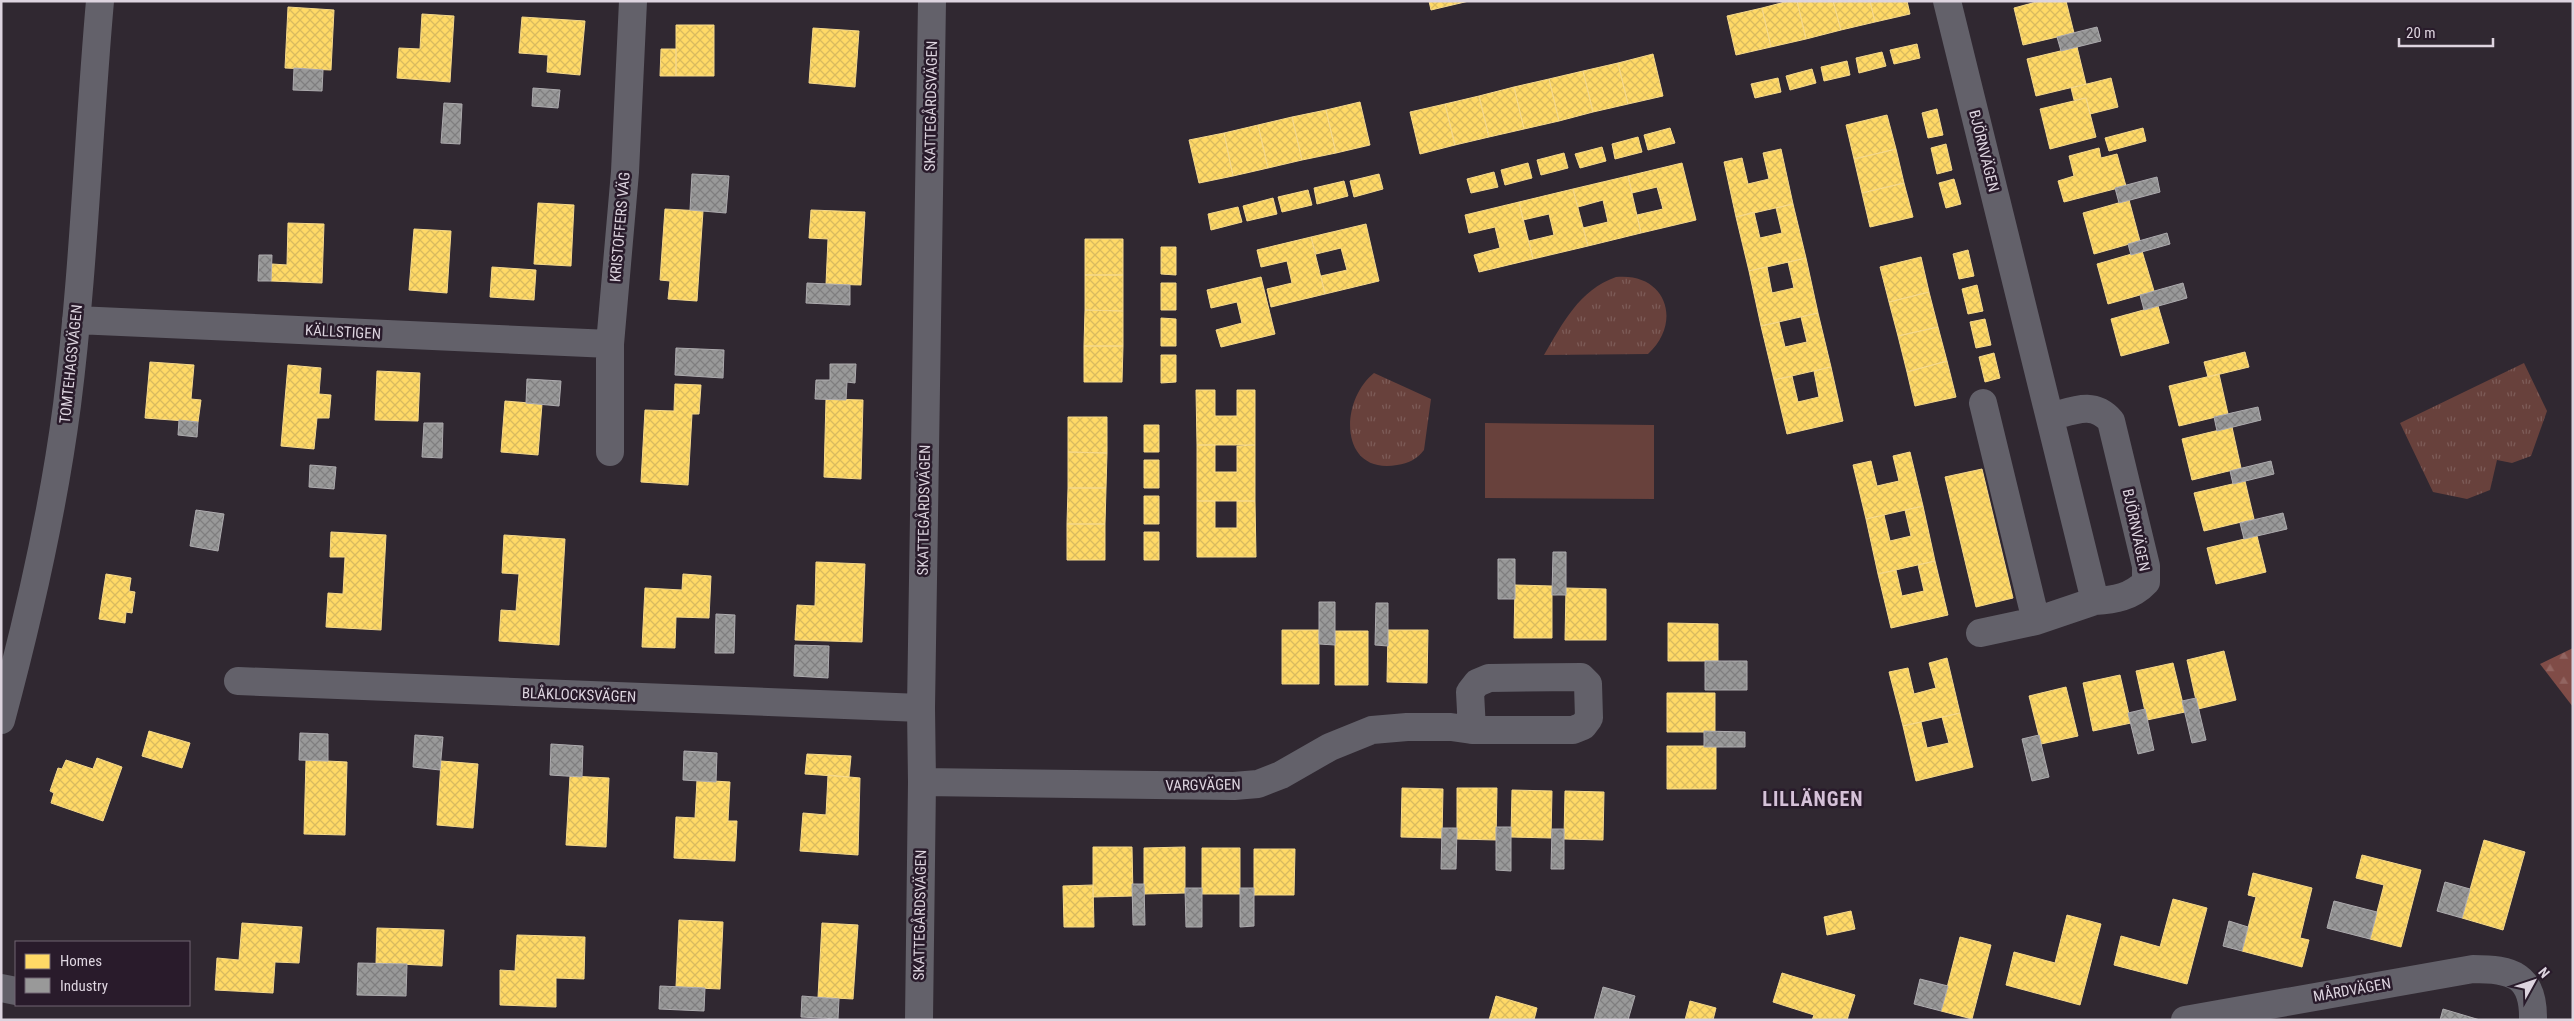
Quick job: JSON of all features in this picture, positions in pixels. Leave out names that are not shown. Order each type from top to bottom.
[{"type":"street","name":"TOMTEHAGSVÄGEN","points":[[1,720],[36,588],[52,504],[67,404],[76,320],[100,1]]},
{"type":"street","name":"KRISTOFFERS VÄG","points":[[610,452],[610,344],[624,172],[633,1]]},
{"type":"street","name":"SKATTEGÅRDSVÄGEN","points":[[919,1020],[922,782],[920,708],[932,1]]},
{"type":"street","name":"BJÖRNVÄGEN","points":[[1947,1],[2095,601],[2127,595],[2139,589],[2146,582],[2146,566],[2112,421],[2104,412],[2095,408],[2050,417]]},
{"type":"street","name":"KÄLLSTIGEN","points":[[76,320],[610,344]]},
{"type":"street","points":[[1983,403],[2036,621]]},
{"type":"street","points":[[1980,633],[2036,621],[2095,601]]},
{"type":"street","name":"BLÅKLOCKSVÄGEN","points":[[238,681],[920,708]]},
{"type":"street","name":"VARGVÄGEN","points":[[922,782],[1234,786],[1258,784],[1281,775],[1330,747],[1372,730],[1406,727],[1472,730]]},
{"type":"street","name":"MÅRDVÄGEN","points":[[2198,1019],[2473,969],[2500,969],[2519,976],[2528,989],[2533,1010],[2533,1020]]},
{"type":"street","points":[[1,988],[15,991]]},
{"type":"green space","points":[[1616,277],[1633,278],[1647,282],[1657,291],[1664,302],[1666,314],[1665,328],[1659,341],[1648,354],[1544,355],[1565,320],[1582,299],[1592,290]]},
{"type":"green space","points":[[2524,363],[2547,411],[2531,456],[2512,463],[2497,460],[2490,490],[2467,499],[2433,492],[2400,423]]},
{"type":"green space","points":[[1374,373],[1431,399],[1424,450],[1409,462],[1397,465],[1378,465],[1364,459],[1355,448],[1351,433],[1351,417],[1355,401],[1363,385]]},
{"type":"green space","points":[[1485,423],[1654,425],[1654,499],[1485,498]]},
{"type":"green space","points":[[2573,648],[2573,707],[2540,664]]},
{"type":"building: Homes","points":[[1429,1],[1469,1],[1431,10]]},
{"type":"building: Homes","points":[[1789,1],[1797,1],[1806,39],[1771,47],[1762,8]]},
{"type":"building: Homes","points":[[1797,1],[1833,1],[1841,30],[1806,39]]},
{"type":"building: Homes","points":[[1833,1],[1870,1],[1875,22],[1841,30]]},
{"type":"building: Homes","points":[[1870,1],[1907,1],[1910,14],[1875,22]]},
{"type":"building: Homes","points":[[2040,1],[2066,1],[2074,33],[2023,45],[2014,8]]},
{"type":"building: Homes","points":[[288,7],[334,10],[331,70],[285,68]]},
{"type":"building: Homes","points":[[1762,8],[1771,47],[1736,55],[1727,16]]},
{"type":"building: Homes","points":[[422,14],[454,16],[450,82],[397,78],[399,48],[420,49]]},
{"type":"building: Homes","points":[[522,17],[585,21],[580,75],[547,72],[548,55],[519,53]]},
{"type":"building: Homes","points":[[676,25],[714,25],[714,76],[676,76]]},
{"type":"building: Homes","points":[[813,28],[859,31],[855,87],[809,83]]},
{"type":"building: Homes","points":[[1917,44],[1920,58],[1894,64],[1890,50]]},
{"type":"building: Homes","points":[[2077,47],[2086,84],[2036,96],[2027,59]]},
{"type":"building: Homes","points":[[661,49],[676,49],[676,76],[660,76]]},
{"type":"building: Homes","points":[[1882,52],[1886,66],[1859,73],[1856,58]]},
{"type":"building: Homes","points":[[1653,54],[1663,96],[1628,104],[1618,63]]},
{"type":"building: Homes","points":[[1847,61],[1850,75],[1824,81],[1821,67]]},
{"type":"building: Homes","points":[[1618,63],[1628,104],[1593,112],[1583,71]]},
{"type":"building: Homes","points":[[1812,69],[1816,83],[1790,90],[1786,76]]},
{"type":"building: Homes","points":[[1583,71],[1593,112],[1559,121],[1549,79]]},
{"type":"building: Homes","points":[[1778,78],[1781,92],[1755,98],[1751,84]]},
{"type":"building: Homes","points":[[2111,78],[2118,107],[2090,114],[2086,98],[2074,100],[2071,88]]},
{"type":"building: Homes","points":[[1549,79],[1559,121],[1524,129],[1514,87]]},
{"type":"building: Homes","points":[[1514,87],[1524,129],[1489,137],[1479,96]]},
{"type":"building: Homes","points":[[1479,96],[1489,137],[1455,145],[1445,104]]},
{"type":"building: Homes","points":[[2086,98],[2096,137],[2050,149],[2040,109]]},
{"type":"building: Homes","points":[[1360,102],[1370,145],[1336,153],[1326,110]]},
{"type":"building: Homes","points":[[1445,104],[1455,145],[1420,154],[1410,112]]},
{"type":"building: Homes","points":[[1937,109],[1943,135],[1928,138],[1922,113]]},
{"type":"building: Homes","points":[[1326,110],[1336,153],[1302,160],[1292,117]]},
{"type":"building: Homes","points":[[1887,115],[1896,149],[1854,159],[1846,125]]},
{"type":"building: Homes","points":[[1292,117],[1302,160],[1268,168],[1258,125]]},
{"type":"building: Homes","points":[[1258,125],[1268,168],[1233,176],[1224,133]]},
{"type":"building: Homes","points":[[1670,128],[1675,143],[1648,150],[1644,135]]},
{"type":"building: Homes","points":[[2143,128],[2146,141],[2109,151],[2105,138]]},
{"type":"building: Homes","points":[[1224,133],[1233,176],[1199,183],[1189,140]]},
{"type":"building: Homes","points":[[1638,137],[1642,152],[1615,159],[1612,144]]},
{"type":"building: Homes","points":[[1946,144],[1952,170],[1937,174],[1931,148]]},
{"type":"building: Homes","points":[[1602,147],[1606,161],[1580,168],[1575,154]]},
{"type":"building: Homes","points":[[2099,148],[2101,158],[2117,154],[2126,186],[2064,202],[2058,181],[2074,176],[2069,156]]},
{"type":"building: Homes","points":[[1781,149],[1793,204],[1736,217],[1724,162],[1742,158],[1748,184],[1769,179],[1763,153]]},
{"type":"building: Homes","points":[[1896,149],[1904,183],[1862,193],[1854,159]]},
{"type":"building: Homes","points":[[1564,153],[1568,168],[1541,175],[1537,160]]},
{"type":"building: Homes","points":[[1528,163],[1532,178],[1505,185],[1501,170]]},
{"type":"building: Homes","points":[[1682,163],[1696,220],[1641,233],[1637,215],[1663,209],[1657,187],[1632,193],[1628,176]]},
{"type":"building: Homes","points":[[1494,172],[1498,187],[1471,193],[1467,179]]},
{"type":"building: Homes","points":[[1379,174],[1383,189],[1354,197],[1350,181]]},
{"type":"building: Homes","points":[[1628,176],[1641,233],[1588,246],[1583,228],[1608,222],[1603,200],[1578,207],[1573,189]]},
{"type":"building: Homes","points":[[1954,179],[1961,204],[1946,208],[1939,183]]},
{"type":"building: Homes","points":[[1344,181],[1348,196],[1317,204],[1314,188]]},
{"type":"building: Homes","points":[[1904,183],[1913,217],[1870,227],[1862,193]]},
{"type":"building: Homes","points":[[1573,189],[1588,246],[1533,259],[1529,241],[1554,235],[1549,214],[1523,220],[1519,202]]},
{"type":"building: Homes","points":[[1308,190],[1312,205],[1282,212],[1278,197]]},
{"type":"building: Homes","points":[[1273,198],[1277,214],[1247,221],[1243,206]]},
{"type":"building: Homes","points":[[2129,200],[2140,241],[2094,254],[2083,213]]},
{"type":"building: Homes","points":[[1519,202],[1533,259],[1479,272],[1474,255],[1500,248],[1495,227],[1469,233],[1465,215]]},
{"type":"building: Homes","points":[[538,203],[574,205],[571,266],[534,264]]},
{"type":"building: Homes","points":[[1793,204],[1806,258],[1749,271],[1736,217],[1754,212],[1760,238],[1782,233],[1776,208]]},
{"type":"building: Homes","points":[[1238,207],[1242,222],[1211,230],[1208,214]]},
{"type":"building: Homes","points":[[665,209],[703,211],[697,301],[668,299],[670,281],[660,280]]},
{"type":"building: Homes","points":[[811,210],[865,212],[861,285],[826,284],[828,239],[809,238]]},
{"type":"building: Homes","points":[[288,223],[324,224],[322,283],[271,281],[272,264],[287,265]]},
{"type":"building: Homes","points":[[1366,224],[1379,281],[1325,294],[1321,276],[1347,270],[1341,248],[1316,254],[1311,237]]},
{"type":"building: Homes","points":[[414,229],[451,231],[447,293],[409,290]]},
{"type":"building: Homes","points":[[1311,237],[1325,294],[1271,307],[1267,289],[1292,283],[1287,261],[1261,267],[1257,250]]},
{"type":"building: Homes","points":[[1085,239],[1123,239],[1123,275],[1085,275]]},
{"type":"building: Homes","points":[[1161,247],[1176,247],[1176,275],[1161,274]]},
{"type":"building: Homes","points":[[1968,250],[1974,276],[1959,279],[1953,254]]},
{"type":"building: Homes","points":[[2142,251],[2154,291],[2108,304],[2097,264]]},
{"type":"building: Homes","points":[[1921,257],[1929,292],[1889,302],[1880,267]]},
{"type":"building: Homes","points":[[1806,258],[1818,313],[1761,326],[1749,271],[1767,267],[1772,293],[1794,288],[1788,262]]},
{"type":"building: Homes","points":[[492,267],[536,270],[534,300],[490,297]]},
{"type":"building: Homes","points":[[1085,275],[1123,275],[1123,311],[1085,310]]},
{"type":"building: Homes","points":[[1261,277],[1275,334],[1221,347],[1216,330],[1242,323],[1237,302],[1211,308],[1207,290]]},
{"type":"building: Homes","points":[[1161,283],[1176,283],[1176,310],[1161,310]]},
{"type":"building: Homes","points":[[1977,285],[1983,311],[1968,314],[1962,289]]},
{"type":"building: Homes","points":[[1929,292],[1938,327],[1898,336],[1889,302]]},
{"type":"building: Homes","points":[[2158,306],[2169,343],[2121,356],[2111,319]]},
{"type":"building: Homes","points":[[1085,310],[1123,311],[1123,346],[1084,346]]},
{"type":"building: Homes","points":[[1818,313],[1831,367],[1774,380],[1761,326],[1779,322],[1785,347],[1807,342],[1801,317]]},
{"type":"building: Homes","points":[[1161,318],[1176,319],[1176,346],[1161,346]]},
{"type":"building: Homes","points":[[1985,319],[1991,345],[1976,348],[1970,322]]},
{"type":"building: Homes","points":[[1938,327],[1947,361],[1907,372],[1898,336]]},
{"type":"building: Homes","points":[[1084,346],[1123,346],[1122,382],[1084,382]]},
{"type":"building: Homes","points":[[2245,352],[2249,367],[2208,377],[2204,362]]},
{"type":"building: Homes","points":[[1994,353],[2000,378],[1985,382],[1979,357]]},
{"type":"building: Homes","points":[[1161,355],[1176,355],[1176,382],[1161,383]]},
{"type":"building: Homes","points":[[1947,361],[1956,397],[1915,406],[1907,372]]},
{"type":"building: Homes","points":[[150,362],[194,365],[191,399],[201,400],[198,422],[145,418]]},
{"type":"building: Homes","points":[[288,365],[321,368],[319,394],[331,395],[329,418],[317,418],[314,449],[281,446]]},
{"type":"building: Homes","points":[[1831,367],[1843,421],[1787,434],[1774,380],[1792,376],[1798,402],[1819,397],[1814,371]]},
{"type":"building: Homes","points":[[377,371],[420,373],[418,421],[375,420]]},
{"type":"building: Homes","points":[[2219,374],[2228,414],[2179,426],[2169,386]]},
{"type":"building: Homes","points":[[675,384],[701,385],[699,414],[692,414],[688,485],[641,482],[645,410],[674,411]]},
{"type":"building: Homes","points":[[1196,390],[1215,390],[1215,416],[1237,416],[1237,390],[1255,390],[1255,445],[1197,445]]},
{"type":"building: Homes","points":[[826,399],[863,400],[861,479],[824,477]]},
{"type":"building: Homes","points":[[505,401],[542,404],[538,455],[501,452]]},
{"type":"building: Homes","points":[[1068,417],[1107,417],[1107,453],[1068,452]]},
{"type":"building: Homes","points":[[1144,425],[1159,425],[1159,452],[1144,452]]},
{"type":"building: Homes","points":[[2232,427],[2241,468],[2192,480],[2182,439]]},
{"type":"building: Homes","points":[[1197,445],[1215,445],[1215,472],[1237,472],[1237,446],[1255,445],[1255,501],[1197,501]]},
{"type":"building: Homes","points":[[1068,452],[1107,453],[1106,488],[1068,488]]},
{"type":"building: Homes","points":[[1910,452],[1923,506],[1866,519],[1853,465],[1871,461],[1877,486],[1899,481],[1893,456]]},
{"type":"building: Homes","points":[[1144,460],[1159,460],[1159,488],[1144,488]]},
{"type":"building: Homes","points":[[1982,469],[2013,598],[1976,607],[1945,477]]},
{"type":"building: Homes","points":[[2245,481],[2254,519],[2204,531],[2194,493]]},
{"type":"building: Homes","points":[[1068,488],[1106,488],[1105,524],[1067,524]]},
{"type":"building: Homes","points":[[1144,496],[1159,496],[1159,524],[1144,524]]},
{"type":"building: Homes","points":[[1197,501],[1215,501],[1215,528],[1237,528],[1237,501],[1255,501],[1256,557],[1197,557]]},
{"type":"building: Homes","points":[[1923,506],[1935,561],[1878,574],[1866,519],[1884,515],[1890,541],[1911,536],[1905,510]]},
{"type":"building: Homes","points":[[1067,524],[1105,524],[1105,560],[1067,560]]},
{"type":"building: Homes","points":[[331,532],[386,535],[381,630],[326,627],[328,593],[343,594],[345,557],[330,557]]},
{"type":"building: Homes","points":[[1144,532],[1159,532],[1159,560],[1144,560]]},
{"type":"building: Homes","points":[[504,535],[565,539],[559,645],[499,641],[501,610],[516,611],[519,574],[502,573]]},
{"type":"building: Homes","points":[[2257,536],[2266,572],[2216,584],[2207,548]]},
{"type":"building: Homes","points":[[1935,561],[1948,615],[1891,628],[1878,574],[1896,570],[1902,596],[1924,591],[1918,565]]},
{"type":"building: Homes","points":[[816,562],[865,564],[862,642],[795,640],[797,605],[815,606]]},
{"type":"building: Homes","points":[[106,574],[131,578],[129,591],[135,592],[132,613],[126,612],[125,623],[99,619]]},
{"type":"building: Homes","points":[[683,574],[711,576],[709,618],[676,617],[675,648],[642,647],[645,588],[682,590]]},
{"type":"building: Homes","points":[[1515,585],[1552,586],[1552,638],[1514,638]]},
{"type":"building: Homes","points":[[1566,588],[1606,589],[1606,640],[1565,640]]},
{"type":"building: Homes","points":[[1668,623],[1718,624],[1718,661],[1668,661]]},
{"type":"building: Homes","points":[[1282,630],[1319,630],[1319,684],[1282,684]]},
{"type":"building: Homes","points":[[1388,630],[1428,630],[1427,683],[1387,682]]},
{"type":"building: Homes","points":[[1335,631],[1368,631],[1368,685],[1335,685]]},
{"type":"building: Homes","points":[[2224,651],[2236,700],[2198,709],[2187,660]]},
{"type":"building: Homes","points":[[1947,658],[1960,713],[1903,726],[1889,672],[1908,668],[1914,694],[1936,688],[1929,663]]},
{"type":"building: Homes","points":[[2173,663],[2185,712],[2147,720],[2136,671]]},
{"type":"building: Homes","points":[[2120,675],[2131,723],[2093,731],[2083,683]]},
{"type":"building: Homes","points":[[2066,687],[2078,736],[2041,744],[2029,696]]},
{"type":"building: Homes","points":[[1667,693],[1715,693],[1715,732],[1667,732]]},
{"type":"building: Homes","points":[[1960,713],[1973,767],[1916,781],[1903,726],[1921,722],[1927,748],[1949,743],[1942,717]]},
{"type":"building: Homes","points":[[149,731],[190,743],[182,768],[142,756]]},
{"type":"building: Homes","points":[[1667,746],[1716,746],[1716,789],[1667,789]]},
{"type":"building: Homes","points":[[807,754],[851,756],[849,777],[805,774]]},
{"type":"building: Homes","points":[[97,758],[122,767],[103,821],[51,803],[54,793],[50,791],[58,768],[62,769],[66,760],[93,769]]},
{"type":"building: Homes","points":[[306,760],[347,762],[345,835],[304,834]]},
{"type":"building: Homes","points":[[441,761],[478,764],[473,828],[437,825]]},
{"type":"building: Homes","points":[[828,775],[860,778],[858,855],[800,851],[803,813],[826,815]]},
{"type":"building: Homes","points":[[570,776],[609,778],[606,847],[566,845]]},
{"type":"building: Homes","points":[[697,780],[730,782],[728,821],[737,821],[735,861],[674,858],[676,817],[695,818]]},
{"type":"building: Homes","points":[[1402,788],[1443,789],[1442,838],[1401,837]]},
{"type":"building: Homes","points":[[1457,788],[1497,788],[1496,840],[1457,839]]},
{"type":"building: Homes","points":[[1512,790],[1552,791],[1551,838],[1511,837]]},
{"type":"building: Homes","points":[[1565,791],[1604,792],[1603,840],[1564,839]]},
{"type":"building: Homes","points":[[2484,840],[2525,852],[2503,930],[2462,918]]},
{"type":"building: Homes","points":[[1093,847],[1132,847],[1133,896],[1093,897]]},
{"type":"building: Homes","points":[[1185,847],[1185,893],[1144,894],[1144,848]]},
{"type":"building: Homes","points":[[1202,848],[1240,848],[1240,894],[1202,894]]},
{"type":"building: Homes","points":[[1254,849],[1295,849],[1294,895],[1254,895]]},
{"type":"building: Homes","points":[[2362,855],[2421,870],[2401,947],[2370,939],[2384,885],[2356,878]]},
{"type":"building: Homes","points":[[2253,873],[2312,888],[2300,938],[2309,940],[2302,967],[2242,951],[2256,897],[2248,895]]},
{"type":"building: Homes","points":[[1093,885],[1094,927],[1064,927],[1063,886]]},
{"type":"building: Homes","points":[[2173,899],[2207,908],[2187,984],[2114,965],[2121,936],[2160,947]]},
{"type":"building: Homes","points":[[1851,911],[1855,929],[1827,935],[1824,917]]},
{"type":"building: Homes","points":[[2067,915],[2101,924],[2080,1005],[2006,985],[2014,952],[2055,963]]},
{"type":"building: Homes","points":[[679,920],[723,922],[720,989],[676,987]]},
{"type":"building: Homes","points":[[242,923],[302,927],[299,963],[275,962],[273,993],[215,990],[217,958],[239,960]]},
{"type":"building: Homes","points":[[822,923],[858,925],[853,999],[818,997]]},
{"type":"building: Homes","points":[[377,928],[444,930],[442,966],[376,963]]},
{"type":"building: Homes","points":[[517,935],[585,937],[584,979],[556,978],[556,1007],[500,1005],[500,970],[515,971]]},
{"type":"building: Homes","points":[[1960,937],[1991,945],[1972,1019],[1941,1011]]},
{"type":"building: Homes","points":[[1782,973],[1855,995],[1847,1020],[1812,1020],[1814,1015],[1773,1002]]},
{"type":"building: Homes","points":[[1496,996],[1537,1008],[1534,1020],[1489,1020]]},
{"type":"building: Homes","points":[[1690,1001],[1716,1008],[1713,1020],[1685,1020]]},
{"type":"building: Industry","points":[[2097,27],[2101,41],[2061,51],[2057,37]]},
{"type":"building: Industry","points":[[294,68],[323,70],[322,91],[293,90]]},
{"type":"building: Industry","points":[[533,88],[560,90],[558,108],[532,106]]},
{"type":"building: Industry","points":[[444,103],[462,104],[460,144],[441,143]]},
{"type":"building: Industry","points":[[692,174],[729,176],[726,213],[690,210]]},
{"type":"building: Industry","points":[[2157,177],[2160,192],[2119,203],[2115,188]]},
{"type":"building: Industry","points":[[2167,233],[2170,244],[2131,255],[2128,244]]},
{"type":"building: Industry","points":[[259,255],[272,255],[271,281],[258,281]]},
{"type":"building: Industry","points":[[807,283],[850,285],[850,305],[806,303]]},
{"type":"building: Industry","points":[[2183,283],[2187,298],[2144,310],[2140,295]]},
{"type":"building: Industry","points":[[676,348],[724,350],[723,378],[675,375]]},
{"type":"building: Industry","points":[[830,364],[856,364],[855,383],[847,382],[846,400],[815,399],[816,380],[830,380]]},
{"type":"building: Industry","points":[[527,379],[561,381],[559,406],[526,403]]},
{"type":"building: Industry","points":[[2258,407],[2261,420],[2217,431],[2214,417]]},
{"type":"building: Industry","points":[[179,420],[198,422],[197,437],[178,435]]},
{"type":"building: Industry","points":[[424,423],[443,423],[442,458],[422,457]]},
{"type":"building: Industry","points":[[2271,461],[2274,474],[2233,484],[2230,471]]},
{"type":"building: Industry","points":[[310,465],[336,467],[334,489],[309,487]]},
{"type":"building: Industry","points":[[196,510],[224,514],[218,551],[190,546]]},
{"type":"building: Industry","points":[[2283,513],[2287,529],[2244,539],[2240,523]]},
{"type":"building: Industry","points":[[1553,552],[1566,552],[1566,595],[1552,595]]},
{"type":"building: Industry","points":[[1498,559],[1515,559],[1515,599],[1498,599]]},
{"type":"building: Industry","points":[[1319,602],[1335,602],[1335,645],[1319,644]]},
{"type":"building: Industry","points":[[1376,603],[1388,603],[1388,646],[1375,645]]},
{"type":"building: Industry","points":[[716,614],[735,615],[734,653],[715,653]]},
{"type":"building: Industry","points":[[795,645],[829,646],[828,678],[794,676]]},
{"type":"building: Industry","points":[[1705,661],[1747,661],[1747,690],[1705,690]]},
{"type":"building: Industry","points":[[2196,698],[2206,740],[2192,743],[2182,701]]},
{"type":"building: Industry","points":[[2145,709],[2154,750],[2138,754],[2128,713]]},
{"type":"building: Industry","points":[[1704,731],[1745,732],[1745,747],[1704,747]]},
{"type":"building: Industry","points":[[300,733],[328,734],[328,761],[299,760]]},
{"type":"building: Industry","points":[[415,735],[443,737],[440,770],[413,767]]},
{"type":"building: Industry","points":[[2039,735],[2049,777],[2032,781],[2022,739]]},
{"type":"building: Industry","points":[[551,744],[583,746],[582,777],[550,775]]},
{"type":"building: Industry","points":[[684,751],[717,753],[716,782],[683,780]]},
{"type":"building: Industry","points":[[1496,827],[1511,827],[1511,871],[1496,870]]},
{"type":"building: Industry","points":[[1442,828],[1457,828],[1456,869],[1441,869]]},
{"type":"building: Industry","points":[[1552,829],[1564,829],[1564,869],[1551,869]]},
{"type":"building: Industry","points":[[2445,882],[2470,889],[2462,918],[2437,911]]},
{"type":"building: Industry","points":[[1132,884],[1144,884],[1145,925],[1133,925]]},
{"type":"building: Industry","points":[[1185,888],[1202,888],[1202,927],[1186,927]]},
{"type":"building: Industry","points":[[1240,888],[1254,888],[1254,926],[1240,927]]},
{"type":"building: Industry","points":[[2334,901],[2377,912],[2370,939],[2327,928]]},
{"type":"building: Industry","points":[[2229,921],[2248,927],[2242,951],[2223,946]]},
{"type":"building: Industry","points":[[358,963],[407,964],[406,996],[357,995]]},
{"type":"building: Industry","points":[[1920,979],[1948,986],[1941,1011],[1914,1004]]},
{"type":"building: Industry","points":[[660,986],[705,988],[704,1011],[659,1009]]},
{"type":"building: Industry","points":[[1603,987],[1635,996],[1628,1020],[1594,1020]]},
{"type":"building: Industry","points":[[802,996],[839,999],[838,1019],[801,1017]]},
{"type":"building: Industry","points":[[2443,1009],[2480,1020],[2440,1020]]},
{"type":"district","name":"LILLÄNGEN","points":[[1813,799]]}]
